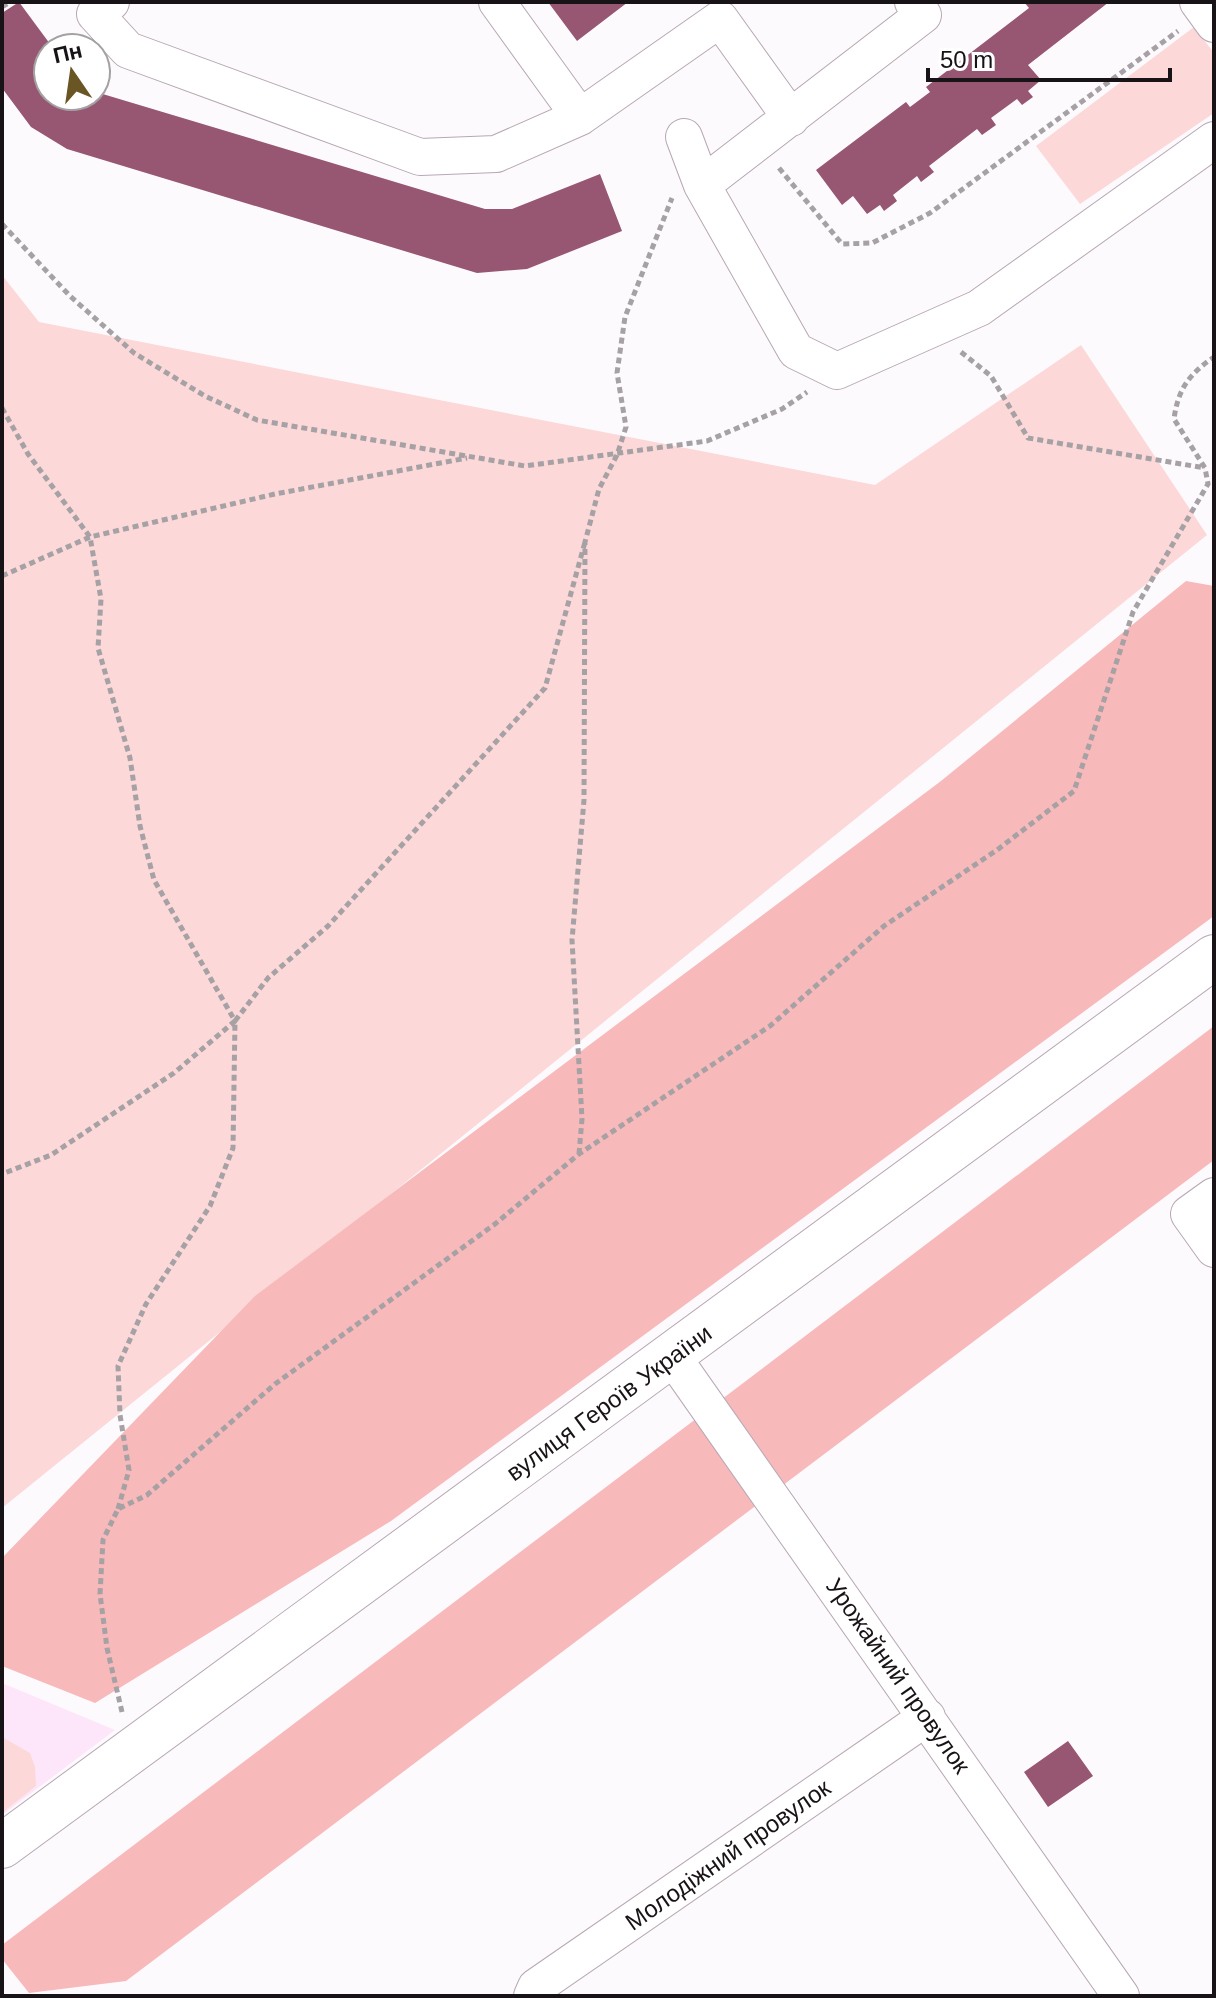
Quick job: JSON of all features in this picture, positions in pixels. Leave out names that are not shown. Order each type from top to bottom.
[{"type":"main road","name":"вулиця Героїв України","points":[[4,1848],[1214,957]]},
{"type":"street","points":[[111,2],[95,14],[128,50],[420,157],[496,154],[580,117],[714,11],[791,118]]},
{"type":"street","points":[[497,2],[580,117]]},
{"type":"street","points":[[913,2],[923,15],[759,142],[693,160],[796,351],[837,371],[979,308],[1214,140]]},
{"type":"street","points":[[1202,1205],[1214,1249]]},
{"type":"street","name":"Урожайний провулок","points":[[672,1356],[1121,1996]]},
{"type":"street","name":"Молодіжний провулок","points":[[532,1996],[536,1987],[927,1717]]},
{"type":"path","points":[[2,7],[10,2]]},
{"type":"path","points":[[759,142],[842,244],[872,243],[930,213],[1206,13]]},
{"type":"path","points":[[2,1174],[51,1155],[174,1073],[235,1021],[268,978],[328,926],[545,688],[599,489],[617,455],[626,427],[617,373],[625,317],[648,266],[664,214],[693,160]]},
{"type":"path","points":[[2,224],[70,296],[134,353],[205,396],[257,420],[525,466],[707,441],[782,409],[837,371]]},
{"type":"path","points":[[932,329],[991,376],[1028,438],[1205,468]]},
{"type":"path","points":[[118,1509],[147,1495],[275,1384],[495,1224],[579,1154],[770,1026],[884,926],[997,850],[1074,791],[1133,612],[1208,484],[1205,468],[1174,419],[1177,397],[1191,372],[1214,357]]},
{"type":"path","points":[[2,408],[50,487],[90,537],[101,599],[98,648],[130,758],[140,826],[154,880],[235,1021],[233,1148],[210,1206],[146,1304],[118,1366],[120,1415],[129,1470],[118,1509],[103,1540],[100,1594],[107,1648],[132,1752]]},
{"type":"path","points":[[2,576],[90,537],[275,494],[472,457]]},
{"type":"path","points":[[579,1154],[582,1119],[572,940],[584,800],[585,542]]},
{"type":"shaded area","points":[[1194,27],[1214,53],[1214,113],[1080,204],[1036,146]]},
{"type":"shaded area","points":[[2,275],[39,322],[875,485],[1081,345],[1207,535],[2,1508]]},
{"type":"shaded area","points":[[1186,581],[1214,586],[1214,916],[391,1521],[95,1703],[2,1666],[2,1558],[255,1296],[941,781]]},
{"type":"shaded area","points":[[1214,1026],[1214,1160],[126,1981],[29,1993],[2,1959],[2,1945]]},
{"type":"shaded area","points":[[2,1683],[115,1730],[2,1815]]},
{"type":"shaded area","points":[[2,1737],[30,1753],[35,1767],[36,1786],[2,1813]]},
{"type":"building","points":[[19,2],[41,32],[32,32],[32,112],[112,112],[112,97],[485,209],[512,209],[600,174],[622,231],[527,269],[477,273],[67,149],[31,127],[2,88],[2,13]]},
{"type":"building","points":[[548,2],[628,2],[577,41]]},
{"type":"building","points":[[1024,2],[1109,2],[1028,65],[1041,80],[1028,91],[1033,97],[1022,105],[1017,99],[991,118],[996,125],[982,135],[977,129],[929,166],[934,172],[921,182],[917,176],[893,195],[897,201],[884,211],[880,205],[867,214],[853,196],[842,205],[816,170],[906,102],[910,107],[930,92],[926,87],[1029,8]]},
{"type":"building","points":[[1068,1741],[1093,1776],[1048,1807],[1024,1772]]}]
